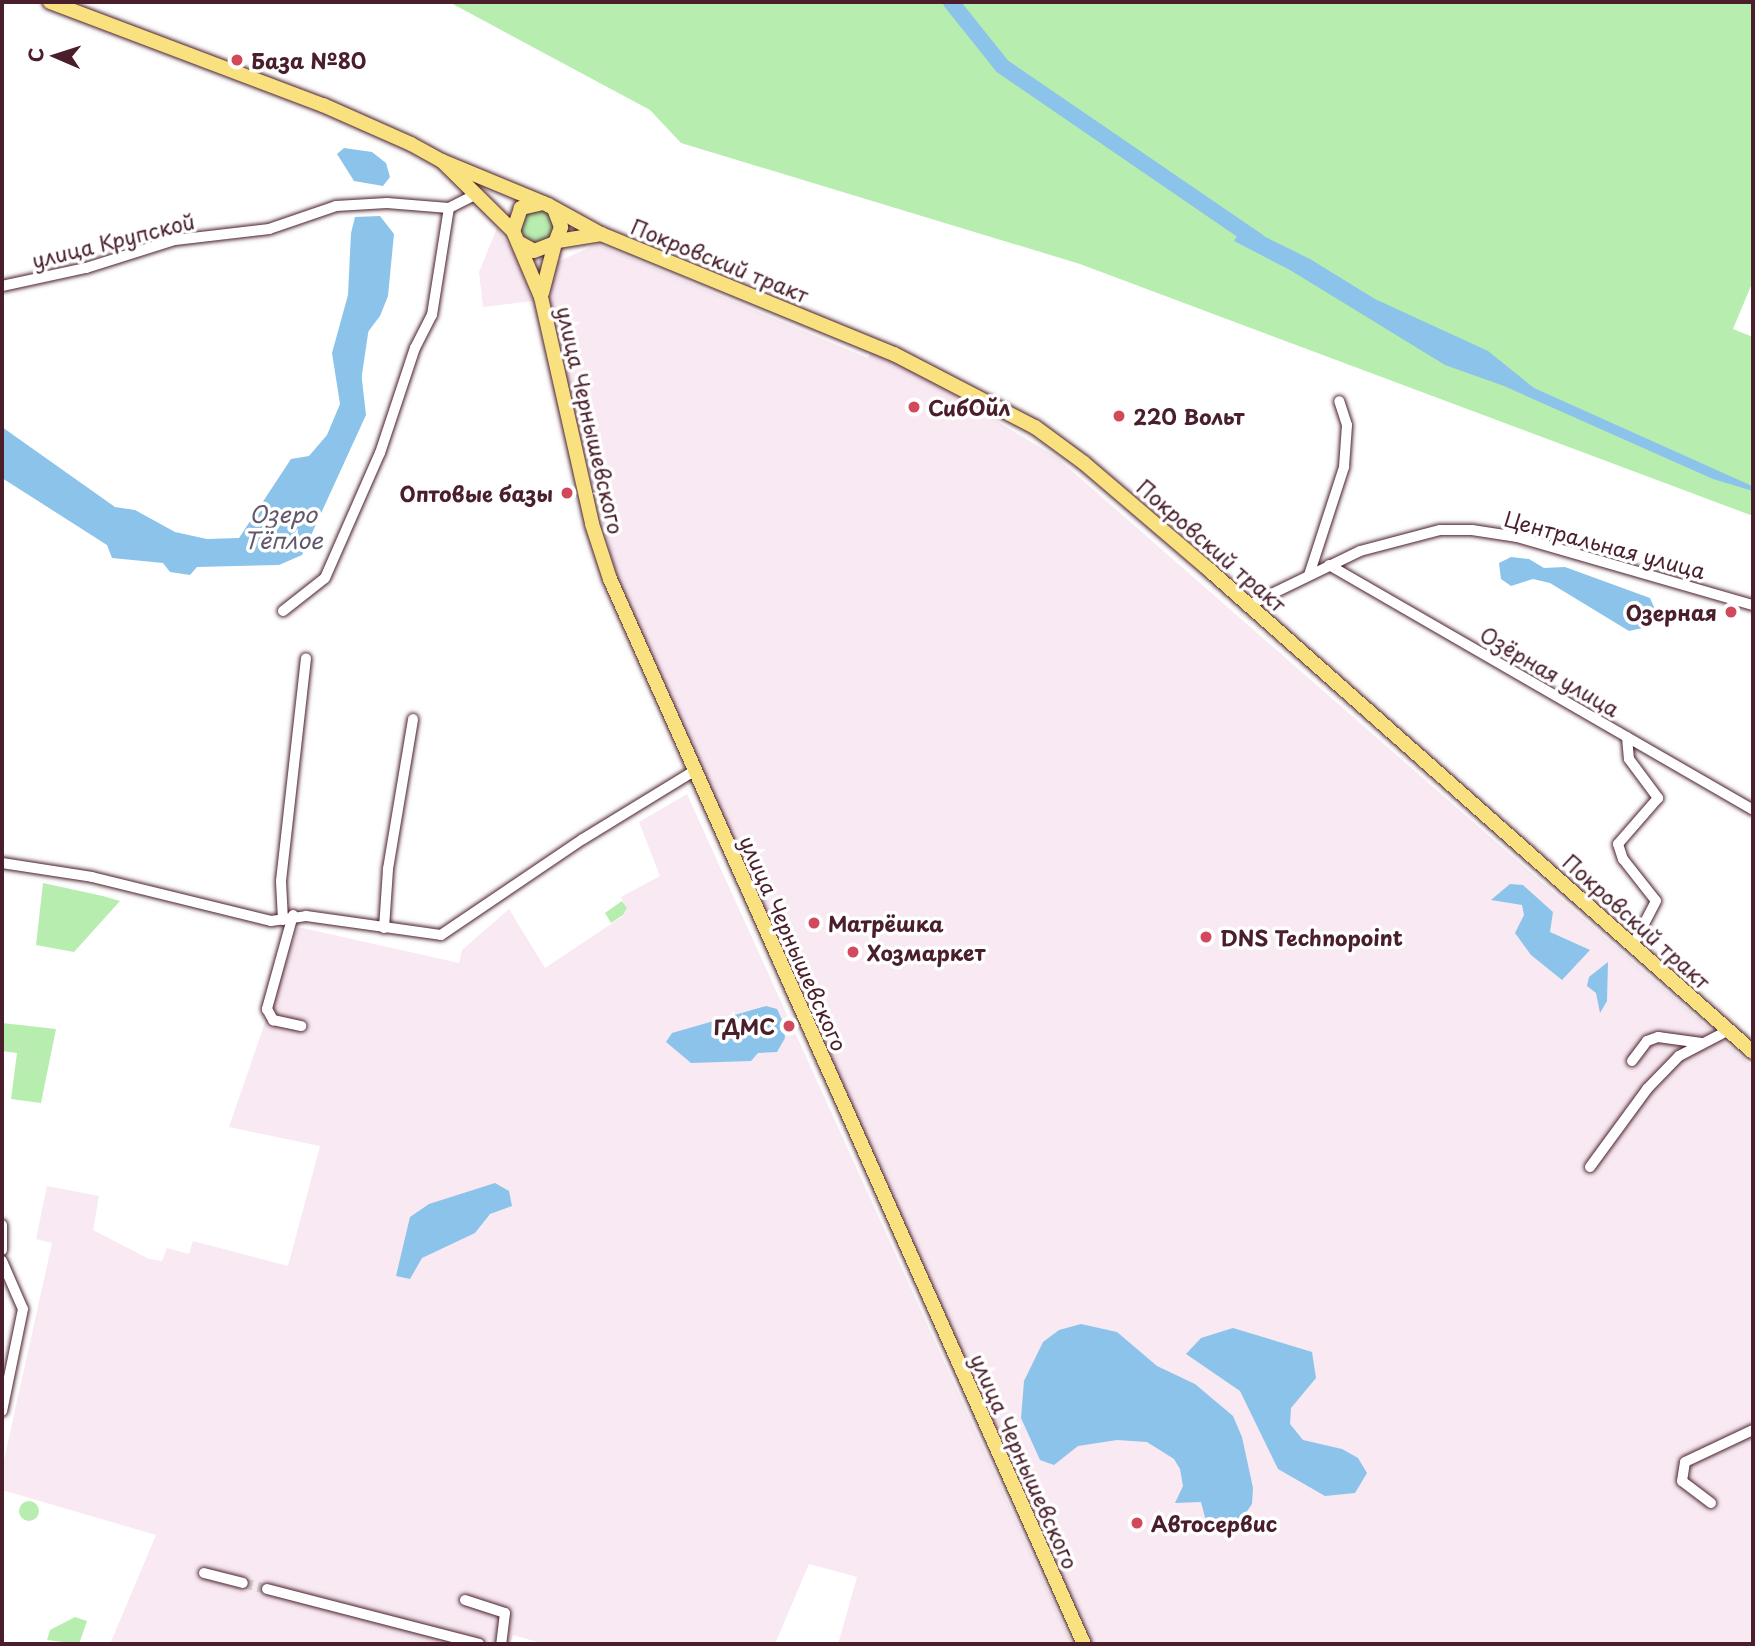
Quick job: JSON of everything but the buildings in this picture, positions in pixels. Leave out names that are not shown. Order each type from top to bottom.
[{"type":"main road","name":"улица Чернышевского","points":[[50,2],[323,105],[442,161],[515,236],[541,298],[598,544],[694,771],[1084,1644]]},
{"type":"main road","name":"Покровский тракт","points":[[442,161],[548,205],[601,234],[894,354],[984,397],[1084,463],[1249,605],[1753,1052]]},
{"type":"main road","points":[[541,298],[545,269],[556,242],[561,222],[548,205],[521,208],[515,236],[534,251],[556,242],[601,234]]},
{"type":"street","points":[[283,611],[325,578],[380,453],[415,348],[432,315],[449,208],[477,194]]},
{"type":"street","name":"улица Крупской","points":[[2,286],[86,268],[175,240],[269,229],[336,206],[387,203],[449,208]]},
{"type":"street","points":[[1309,575],[1344,467],[1348,440],[1339,401]]},
{"type":"street","name":"Центральная улица","points":[[1249,605],[1329,565],[1408,537],[1472,530],[1552,546],[1753,605]]},
{"type":"street","name":"Озёрная улица","points":[[1329,565],[1753,810]]},
{"type":"street","points":[[301,1026],[273,1020],[267,1009],[288,918],[281,881],[306,658]]},
{"type":"street","points":[[384,928],[388,869],[413,719]]},
{"type":"street","points":[[1627,737],[1629,759],[1658,798],[1618,844],[1623,859],[1656,901],[1633,945]]},
{"type":"street","points":[[2,863],[92,877],[161,897],[271,921],[288,918],[441,935],[583,839],[694,771]]},
{"type":"street","points":[[1590,1167],[1647,1089],[1679,1056],[1727,1031]]},
{"type":"street","points":[[1632,1061],[1647,1041],[1658,1037],[1702,1043]]},
{"type":"street","points":[[2,1224],[2,1250]]},
{"type":"street","points":[[2,1261],[23,1310],[22,1331],[2,1411]]},
{"type":"street","points":[[2,1280],[17,1292]]},
{"type":"street","points":[[1711,1503],[1682,1481],[1685,1462],[1753,1430]]},
{"type":"street","points":[[204,1573],[243,1583]]},
{"type":"street","points":[[267,1589],[479,1644]]},
{"type":"street","points":[[465,1600],[505,1612],[501,1644]]},
{"type":"shaded area","points":[[497,228],[514,253],[533,301],[483,307],[479,272]]},
{"type":"shaded area","points":[[597,244],[868,358],[872,352],[891,360],[998,413],[995,420],[1056,457],[1753,1067],[1753,1644],[1093,1644],[618,583],[548,309],[555,263]]},
{"type":"shaded area","points":[[687,794],[1072,1644],[838,1644],[857,1577],[809,1564],[775,1644],[545,1644],[513,1635],[510,1644],[110,1644],[156,1535],[2,1490],[2,1469],[52,1243],[36,1239],[47,1186],[99,1196],[93,1230],[149,1259],[162,1261],[167,1248],[189,1254],[193,1241],[288,1266],[320,1146],[229,1127],[298,927],[459,963],[462,950],[509,909],[545,968],[623,916],[627,909],[621,897],[660,876],[639,822]]},
{"type":"green space","points":[[449,2],[1753,2],[1753,281],[1733,329],[1753,337],[1753,516],[1080,264],[681,143],[650,110]]},
{"type":"green space","points":[[538,209],[550,214],[555,226],[550,238],[538,243],[526,238],[521,226],[526,214]]},
{"type":"green space","points":[[43,883],[120,901],[74,952],[36,945]]},
{"type":"green space","points":[[622,901],[627,908],[623,915],[611,923],[605,913]]},
{"type":"green space","points":[[2,1023],[56,1029],[41,1103],[11,1099],[17,1053],[2,1051]]},
{"type":"green space","points":[[25,1501],[33,1501],[39,1511],[33,1521],[25,1521],[19,1515],[19,1507]]},
{"type":"green space","points":[[75,1617],[87,1621],[79,1644],[47,1640],[50,1630]]},
{"type":"water","points":[[344,148],[372,152],[386,163],[390,177],[383,186],[354,181],[337,154]]},
{"type":"water","name":"Озеро Тёплое","points":[[380,216],[394,234],[388,296],[380,316],[358,345],[366,415],[302,555],[279,565],[197,567],[190,575],[170,572],[163,563],[112,558],[107,545],[2,478],[2,427],[115,507],[135,510],[175,532],[207,539],[239,538],[291,459],[309,456],[327,435],[340,404],[332,353],[348,295],[351,233],[355,217]]},
{"type":"water","points":[[1243,226],[1310,259],[1375,299],[1488,351],[1534,388],[1750,485],[1753,491],[1713,479],[1504,386],[1445,365],[1290,270],[1234,241]]},
{"type":"water","points":[[1511,557],[1529,559],[1544,568],[1565,567],[1650,598],[1654,607],[1647,627],[1629,631],[1550,583],[1533,579],[1511,586],[1501,579],[1499,563]]},
{"type":"water","points":[[1510,884],[1523,885],[1553,912],[1550,932],[1590,950],[1562,980],[1531,955],[1515,933],[1524,915],[1522,905],[1491,900]]},
{"type":"water","points":[[1608,962],[1607,1001],[1600,1013],[1596,993],[1587,986],[1589,977]]},
{"type":"water","points":[[766,1006],[777,1009],[783,1022],[785,1038],[777,1052],[758,1053],[751,1061],[691,1063],[666,1042],[672,1033]]},
{"type":"water","points":[[495,1183],[509,1191],[512,1206],[490,1214],[475,1233],[422,1258],[410,1279],[396,1276],[410,1217],[429,1204]]},
{"type":"water","points":[[1081,1324],[1117,1332],[1157,1366],[1195,1384],[1233,1416],[1242,1437],[1253,1488],[1252,1504],[1230,1536],[1224,1534],[1222,1523],[1206,1521],[1201,1502],[1175,1503],[1183,1486],[1180,1469],[1174,1459],[1147,1442],[1117,1440],[1078,1446],[1054,1465],[1040,1460],[1021,1418],[1024,1381],[1043,1342],[1059,1330]]},
{"type":"water","points":[[1233,1328],[1312,1352],[1316,1378],[1291,1408],[1290,1424],[1303,1440],[1342,1449],[1358,1458],[1367,1473],[1355,1493],[1325,1496],[1278,1469],[1240,1391],[1186,1354],[1201,1338]]},
{"type":"waterway","points":[[951,2],[1002,66],[1258,241]]},
{"type":"waterway","points":[[356,381],[364,327]]},
{"type":"tunnel","points":[[243,1583],[267,1589]]},
{"type":"place","name":"База №80","points":[[237,60]]},
{"type":"place","name":"СибОйл","points":[[914,407]]},
{"type":"place","name":"220 Вольт","points":[[1119,416]]},
{"type":"place","name":"Оптовые базы","points":[[567,493]]},
{"type":"place","name":"Озерная","points":[[1731,612]]},
{"type":"place","name":"Матрёшка","points":[[814,923]]},
{"type":"place","name":"DNS Technopoint","points":[[1206,937]]},
{"type":"place","name":"Хозмаркет","points":[[853,952]]},
{"type":"place","name":"ГДМС","points":[[789,1026]]},
{"type":"place","name":"Автосервис","points":[[1137,1523]]}]
